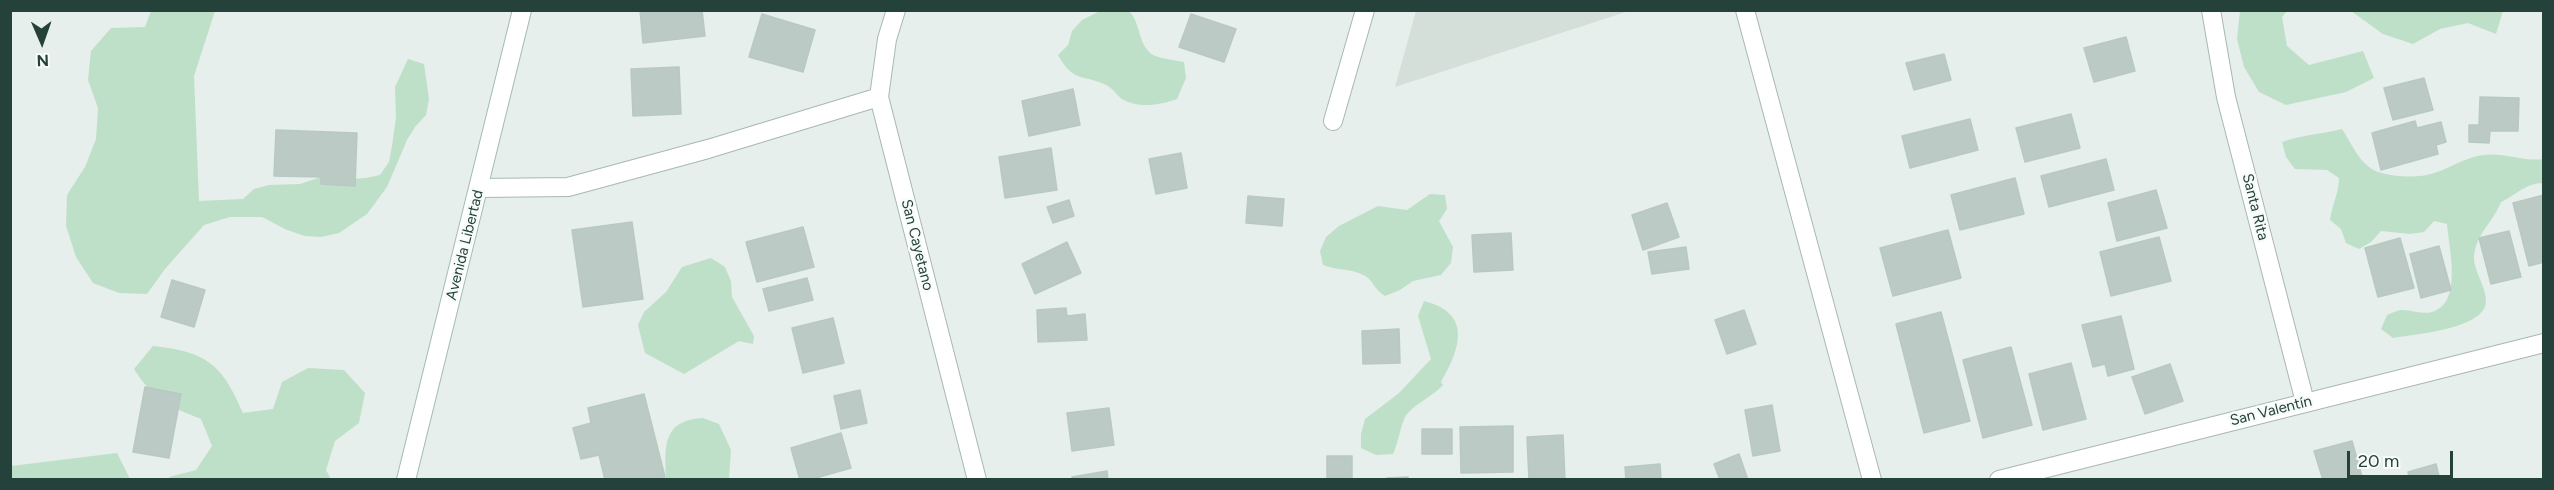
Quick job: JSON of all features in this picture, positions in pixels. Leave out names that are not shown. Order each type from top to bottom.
[{"type":"street","name":"Avenida Libertad","points":[[406,480],[522,10]]},
{"type":"street","name":"San Cayetano","points":[[896,10],[887,39],[879,97],[977,480]]},
{"type":"street","points":[[1333,121],[1365,10]]},
{"type":"street","points":[[1745,10],[1872,480]]},
{"type":"street","name":"Santa Rita","points":[[2211,10],[2226,97],[2305,402]]},
{"type":"street","points":[[479,188],[568,186],[708,149],[879,97]]},
{"type":"street","name":"San Valentín","points":[[1999,480],[2544,343]]},
{"type":"shaded area","points":[[1416,10],[1629,11],[1395,87]]},
{"type":"green space","points":[[1102,10],[1129,11],[1149,52],[1158,57],[1184,62],[1186,78],[1177,99],[1150,105],[1135,104],[1122,99],[1100,82],[1075,75],[1064,64],[1058,55],[1068,45],[1072,31],[1082,20]]},
{"type":"green space","points":[[151,11],[215,11],[194,76],[199,201],[243,199],[254,189],[269,185],[300,184],[321,177],[335,180],[380,175],[389,162],[392,146],[396,117],[395,87],[408,59],[424,64],[429,99],[426,115],[407,140],[387,187],[367,214],[339,233],[321,237],[305,236],[287,230],[262,217],[230,217],[204,225],[165,269],[147,294],[119,293],[93,283],[76,257],[66,226],[67,195],[85,167],[96,139],[98,108],[88,80],[91,51],[111,28],[145,27]]},
{"type":"green space","points":[[2240,11],[2287,11],[2282,17],[2287,46],[2309,65],[2363,51],[2374,78],[2346,92],[2286,105],[2259,92],[2244,67],[2237,39]]},
{"type":"green space","points":[[2351,11],[2503,11],[2496,34],[2468,23],[2440,29],[2413,44],[2383,34]]},
{"type":"green space","points":[[2342,129],[2365,164],[2389,175],[2427,175],[2469,158],[2491,154],[2543,159],[2543,183],[2526,187],[2501,202],[2475,248],[2474,261],[2486,301],[2483,310],[2475,318],[2432,332],[2393,338],[2381,329],[2389,314],[2400,310],[2432,312],[2442,307],[2448,298],[2452,274],[2447,224],[2434,221],[2424,232],[2410,234],[2381,231],[2371,242],[2359,249],[2346,243],[2341,229],[2330,220],[2339,178],[2327,170],[2295,169],[2286,157],[2282,142]]},
{"type":"green space","points":[[1430,194],[1445,195],[1447,209],[1439,221],[1453,247],[1451,263],[1441,275],[1413,281],[1385,296],[1360,273],[1323,265],[1320,251],[1326,237],[1339,226],[1378,206],[1407,210]]},
{"type":"green space","points":[[711,258],[725,267],[731,281],[732,297],[754,336],[753,344],[739,341],[684,374],[645,353],[638,325],[644,312],[666,292],[682,267]]},
{"type":"green space","points":[[1424,301],[1450,314],[1456,323],[1458,333],[1454,357],[1441,382],[1443,385],[1406,416],[1393,454],[1376,455],[1361,448],[1361,434],[1365,419],[1399,393],[1431,359],[1418,316]]},
{"type":"green space","points":[[153,346],[187,352],[210,363],[228,383],[243,413],[273,409],[282,382],[308,368],[344,370],[365,393],[359,423],[335,441],[326,470],[331,479],[170,479],[169,477],[196,470],[212,446],[201,419],[163,400],[148,387],[134,369]]},
{"type":"green space","points":[[703,418],[719,424],[731,450],[729,479],[666,479],[666,446],[673,430],[690,420]]},
{"type":"green space","points":[[117,453],[130,479],[11,479],[11,466]]},
{"type":"building","points":[[640,10],[702,10],[705,36],[643,43]]},
{"type":"building","points":[[762,14],[815,30],[803,72],[749,57]]},
{"type":"building","points":[[1191,14],[1236,29],[1224,62],[1179,47]]},
{"type":"building","points":[[2126,37],[2135,71],[2094,82],[2084,48]]},
{"type":"building","points":[[1944,54],[1951,80],[1914,90],[1906,63]]},
{"type":"building","points":[[679,67],[681,114],[633,116],[631,69]]},
{"type":"building","points":[[2424,78],[2433,110],[2393,120],[2384,88]]},
{"type":"building","points":[[1073,89],[1080,125],[1029,136],[1022,101]]},
{"type":"building","points":[[2480,97],[2519,98],[2518,131],[2490,131],[2489,143],[2469,142],[2469,125],[2479,125]]},
{"type":"building","points":[[2071,114],[2080,148],[2025,162],[2016,128]]},
{"type":"building","points":[[1970,119],[1978,150],[1910,168],[1902,136]]},
{"type":"building","points":[[2415,121],[2417,128],[2441,122],[2446,142],[2436,145],[2438,154],[2381,170],[2372,133]]},
{"type":"building","points":[[276,130],[357,133],[355,186],[321,184],[321,177],[274,176]]},
{"type":"building","points":[[1051,148],[1057,190],[1005,198],[999,157]]},
{"type":"building","points":[[1181,153],[1187,188],[1156,194],[1149,159]]},
{"type":"building","points":[[2106,159],[2114,190],[2049,207],[2041,176]]},
{"type":"building","points":[[2015,178],[2024,214],[1960,230],[1951,195]]},
{"type":"building","points":[[2156,190],[2167,228],[2117,241],[2108,203]]},
{"type":"building","points":[[2544,195],[2544,262],[2529,266],[2513,203]]},
{"type":"building","points":[[1248,196],[1284,199],[1282,226],[1246,223]]},
{"type":"building","points":[[1069,200],[1074,216],[1053,223],[1047,207]]},
{"type":"building","points":[[1667,203],[1679,237],[1643,250],[1632,215]]},
{"type":"building","points":[[632,222],[643,299],[583,307],[572,230]]},
{"type":"building","points":[[803,227],[814,267],[757,282],[746,242]]},
{"type":"building","points":[[1948,230],[1961,278],[1893,296],[1880,248]]},
{"type":"building","points":[[2509,231],[2521,277],[2491,284],[2479,238]]},
{"type":"building","points":[[1511,233],[1513,270],[1474,272],[1472,235]]},
{"type":"building","points":[[2159,237],[2171,281],[2111,296],[2100,252]]},
{"type":"building","points":[[2400,238],[2414,288],[2378,297],[2365,248]]},
{"type":"building","points":[[1067,242],[1081,273],[1035,294],[1022,264]]},
{"type":"building","points":[[2439,246],[2451,290],[2421,298],[2410,254]]},
{"type":"building","points":[[1686,247],[1689,269],[1652,274],[1648,252]]},
{"type":"building","points":[[807,278],[813,300],[769,311],[763,289]]},
{"type":"building","points":[[172,280],[205,290],[194,327],[161,317]]},
{"type":"building","points":[[1066,308],[1067,316],[1085,314],[1087,340],[1038,342],[1037,310]]},
{"type":"building","points":[[1744,310],[1756,344],[1727,354],[1715,320]]},
{"type":"building","points":[[1941,312],[1970,421],[1924,433],[1896,324]]},
{"type":"building","points":[[2121,316],[2134,369],[2108,376],[2105,364],[2093,367],[2082,325]]},
{"type":"building","points":[[833,318],[844,363],[803,373],[792,328]]},
{"type":"building","points":[[1399,329],[1400,363],[1363,364],[1362,331]]},
{"type":"building","points":[[2011,347],[2032,425],[1983,438],[1963,360]]},
{"type":"building","points":[[2071,363],[2086,419],[2043,430],[2029,374]]},
{"type":"building","points":[[2170,364],[2183,401],[2145,414],[2132,377]]},
{"type":"building","points":[[145,387],[181,394],[169,458],[133,452]]},
{"type":"building","points":[[860,390],[867,423],[841,429],[834,396]]},
{"type":"building","points":[[644,394],[665,477],[653,480],[605,480],[599,455],[581,459],[573,428],[591,423],[588,408]]},
{"type":"building","points":[[1772,405],[1780,451],[1753,456],[1745,410]]},
{"type":"building","points":[[1109,408],[1114,445],[1072,451],[1067,413]]},
{"type":"building","points":[[1513,426],[1513,472],[1461,473],[1460,427]]},
{"type":"building","points":[[1422,429],[1452,429],[1452,454],[1422,454]]},
{"type":"building","points":[[841,433],[851,468],[809,480],[800,480],[791,448]]},
{"type":"building","points":[[1563,435],[1565,480],[1529,480],[1527,437]]},
{"type":"building","points":[[2352,441],[2363,480],[2323,480],[2314,451]]},
{"type":"building","points":[[1739,454],[1748,480],[1720,480],[1714,464]]},
{"type":"building","points":[[1327,456],[1352,456],[1352,478],[1327,478]]},
{"type":"building","points":[[1660,464],[1661,480],[1626,480],[1625,467]]},
{"type":"building","points":[[2436,464],[2440,480],[2410,480],[2408,472]]},
{"type":"building","points":[[1107,471],[1108,480],[1073,480],[1072,477]]},
{"type":"building","points":[[1408,477],[1408,480],[1387,480],[1387,478]]}]
